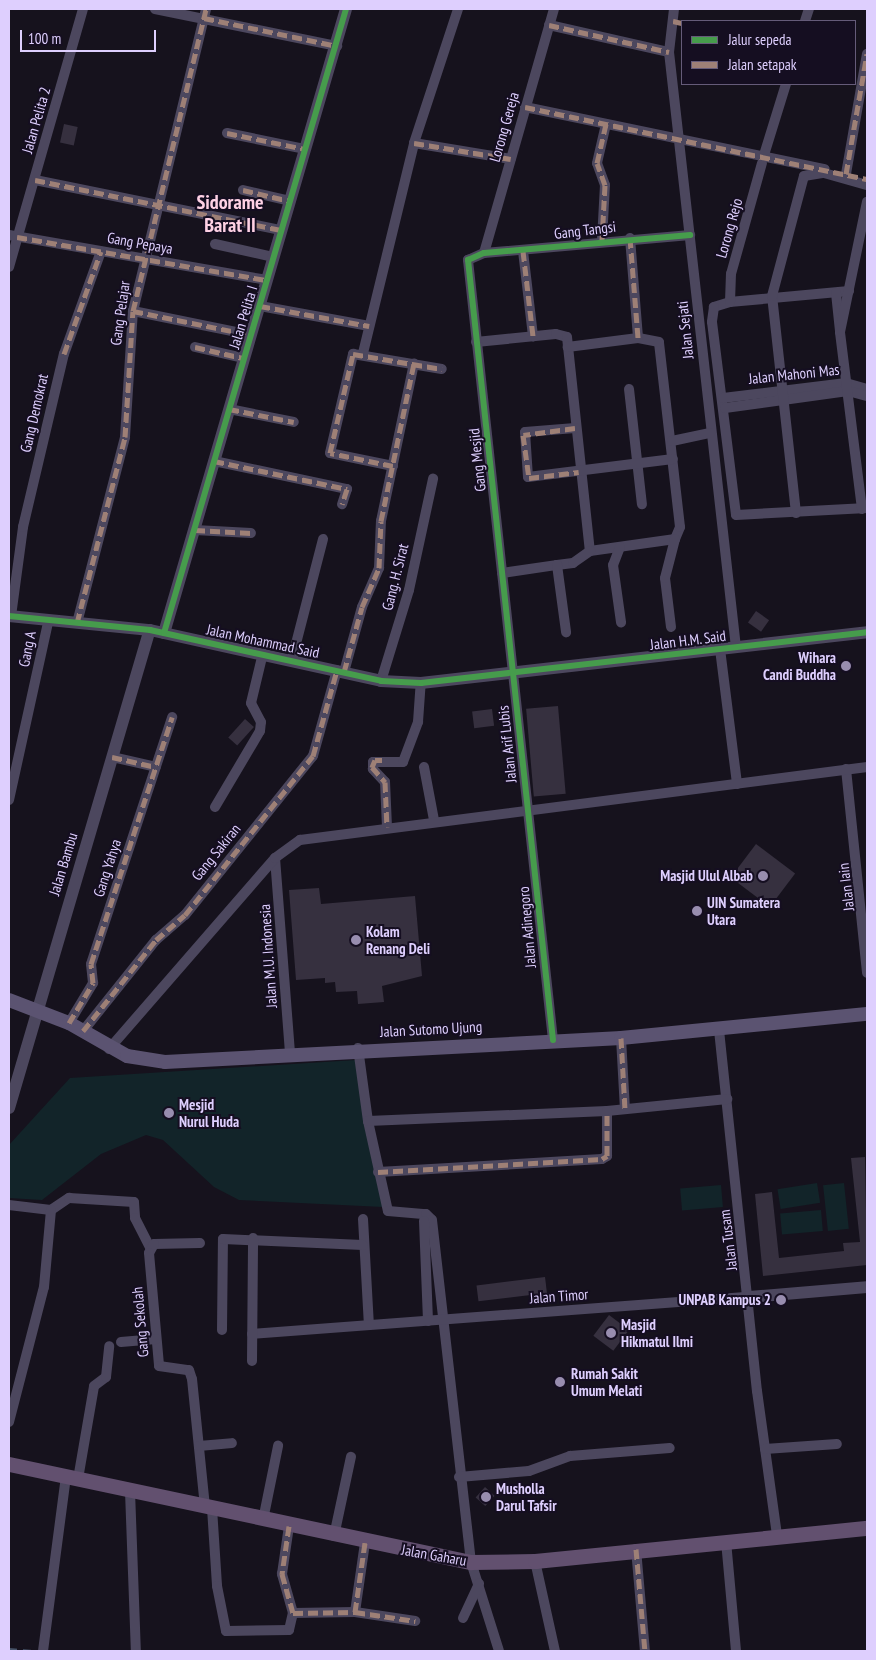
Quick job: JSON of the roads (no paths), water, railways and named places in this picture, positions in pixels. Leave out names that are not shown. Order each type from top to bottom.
[{"type":"main road","name":"Jalan Sutomo Ujung","points":[[9,1000],[36,1008],[69,1023],[109,1049],[144,1060],[165,1062],[358,1048],[621,1038],[719,1030],[867,1014]]},
{"type":"main road","name":"Jalan Gaharu","points":[[9,1464],[334,1536],[471,1562],[535,1561],[636,1549],[867,1528]]},
{"type":"street","name":"Jalan Pelita 2","points":[[9,267],[13,236],[35,180],[83,9]]},
{"type":"street","points":[[155,9],[205,14],[337,46]]},
{"type":"street","name":"Jalan Pelita I","points":[[164,633],[273,257],[337,46],[346,9]]},
{"type":"street","points":[[363,353],[414,143],[458,9]]},
{"type":"street","name":"Lorong Gereja","points":[[484,253],[554,9]]},
{"type":"street","name":"Jalan Sejati","points":[[674,9],[678,22],[669,52],[680,137],[710,433],[736,647]]},
{"type":"street","name":"Gang Pelajar","points":[[77,623],[125,438],[133,311],[157,203],[205,14]]},
{"type":"street","points":[[549,25],[669,52]]},
{"type":"street","points":[[846,174],[867,54]]},
{"type":"street","name":"Lorong Rejo","points":[[730,302],[731,274],[786,85]]},
{"type":"street","points":[[525,107],[680,137],[763,159],[867,179]]},
{"type":"street","points":[[602,240],[605,185],[597,163],[606,124]]},
{"type":"street","points":[[227,133],[305,149]]},
{"type":"street","points":[[414,143],[511,158]]},
{"type":"street","points":[[796,513],[781,402],[772,296],[804,176],[824,173],[867,185]]},
{"type":"street","points":[[35,180],[157,203],[281,230]]},
{"type":"street","points":[[243,190],[290,201]]},
{"type":"street","points":[[840,332],[867,202]]},
{"type":"street","name":"Gang Tangsi","points":[[484,253],[523,251],[602,240],[690,235]]},
{"type":"street","name":"Gang Pepaya","points":[[13,236],[267,280]]},
{"type":"street","points":[[630,238],[638,338]]},
{"type":"street","points":[[215,244],[273,257]]},
{"type":"street","points":[[523,251],[533,336]]},
{"type":"street","name":"Gang Demokrat","points":[[10,616],[23,527],[64,354],[101,252]]},
{"type":"street","name":"Gang Mesjid","points":[[484,253],[468,263],[512,674]]},
{"type":"street","points":[[836,293],[847,387],[865,509],[736,516],[724,403],[712,322],[714,307],[730,302],[772,296],[836,293],[850,290]]},
{"type":"street","points":[[260,306],[369,326]]},
{"type":"street","points":[[133,311],[251,335]]},
{"type":"street","points":[[476,342],[563,334],[568,346],[579,472],[590,551]]},
{"type":"street","points":[[568,346],[638,338],[660,342],[680,528],[674,539],[665,578],[672,627]]},
{"type":"street","points":[[195,347],[244,358]]},
{"type":"street","points":[[393,466],[330,453],[353,354],[363,353],[442,369]]},
{"type":"street","name":"Gang Sakiran","points":[[83,1031],[156,940],[185,915],[313,756],[362,607],[379,568],[381,522],[414,363]]},
{"type":"street","name":"Jalan Mahoni Mas","points":[[724,403],[780,390],[847,387],[867,389]]},
{"type":"street","name":"Jalan Mahoni Mas","points":[[724,403],[781,402],[847,387],[867,396]]},
{"type":"street","points":[[629,390],[642,504]]},
{"type":"street","points":[[229,409],[294,422]]},
{"type":"street","points":[[575,428],[523,435],[529,478],[673,459]]},
{"type":"street","points":[[672,441],[710,433]]},
{"type":"street","points":[[214,461],[347,489],[342,504]]},
{"type":"street","name":"Gang. H. Sirat","points":[[381,681],[409,590],[433,479]]},
{"type":"street","points":[[195,530],[251,533]]},
{"type":"street","points":[[292,659],[323,539]]},
{"type":"street","points":[[502,572],[573,563],[590,551],[674,539]]},
{"type":"street","points":[[620,547],[613,565],[621,622]]},
{"type":"street","points":[[557,565],[566,632]]},
{"type":"street","name":"Jalan Mohammad Said","points":[[10,616],[48,622],[150,630],[292,659],[381,681],[421,684],[512,674]]},
{"type":"street","name":"Gang A","points":[[9,800],[48,622]]},
{"type":"street","name":"Jalan Bambu","points":[[9,1108],[36,1008],[150,630]]},
{"type":"street","name":"Jalan H.M. Said","points":[[512,674],[867,632]]},
{"type":"street","points":[[720,649],[737,784]]},
{"type":"street","points":[[214,807],[260,731],[261,722],[251,703],[264,653]]},
{"type":"street","name":"Jalan Arif Lubis","points":[[512,674],[527,811]]},
{"type":"street","points":[[387,827],[384,782],[373,769],[374,762],[403,762],[418,722],[421,684]]},
{"type":"street","name":"Gang Yahya","points":[[69,1023],[93,983],[91,964],[172,717]]},
{"type":"street","points":[[112,757],[156,767]]},
{"type":"street","points":[[424,767],[434,820]]},
{"type":"street","points":[[109,1049],[275,858],[300,840],[434,820],[527,811],[867,767]]},
{"type":"street","name":"Jalan Iain","points":[[846,770],[867,972]]},
{"type":"street","name":"Jalan Adinegoro","points":[[527,811],[553,1040]]},
{"type":"street","name":"Jalan M.U. Indonesia","points":[[275,858],[290,1052]]},
{"type":"street","name":"Jalan Tusam","points":[[719,1030],[750,1297],[765,1450],[777,1536]]},
{"type":"street","points":[[621,1038],[625,1109]]},
{"type":"street","points":[[358,1048],[368,1121],[378,1172],[390,1212],[426,1214],[432,1220],[459,1477],[471,1562],[499,1651]]},
{"type":"street","points":[[368,1121],[625,1109],[727,1099]]},
{"type":"street","points":[[378,1172],[602,1160],[608,1156],[607,1110]]},
{"type":"street","points":[[9,1205],[51,1210],[69,1198],[134,1202],[135,1218],[150,1248],[154,1244],[200,1243]]},
{"type":"street","points":[[9,1422],[44,1287],[51,1210]]},
{"type":"street","points":[[363,1219],[369,1325]]},
{"type":"street","points":[[424,1221],[428,1321]]},
{"type":"street","points":[[222,1330],[221,1241],[252,1238],[363,1245]]},
{"type":"street","points":[[252,1238],[252,1362]]},
{"type":"street","name":"Gang Sekolah","points":[[150,1248],[156,1339],[161,1369],[191,1373],[199,1446],[209,1507],[217,1586],[226,1631],[286,1631],[293,1613]]},
{"type":"street","name":"Jalan Timor","points":[[252,1334],[443,1321],[867,1287]]},
{"type":"street","points":[[121,1342],[156,1339]]},
{"type":"street","points":[[44,1651],[72,1478],[94,1386],[106,1377],[109,1346]]},
{"type":"street","points":[[199,1446],[232,1443]]},
{"type":"street","points":[[765,1450],[837,1444]]},
{"type":"street","points":[[262,1520],[278,1446]]},
{"type":"street","points":[[459,1477],[529,1471],[570,1456],[670,1448]]},
{"type":"street","points":[[334,1536],[351,1457]]},
{"type":"street","points":[[130,1491],[136,1651]]},
{"type":"street","points":[[289,1526],[282,1574],[293,1613],[355,1612],[415,1621]]},
{"type":"street","points":[[726,1541],[736,1651]]},
{"type":"street","points":[[355,1612],[364,1542]]},
{"type":"street","points":[[636,1549],[645,1651]]},
{"type":"street","points":[[535,1561],[555,1651]]},
{"type":"street","points":[[463,1618],[478,1583]]},
{"type":"railway","points":[[9,1649],[33,1651]]},
{"type":"place","name":"Wihara Candi Buddha","points":[[846,666]]},
{"type":"place","name":"Masjid Ulul Albab","points":[[763,876]]},
{"type":"place","name":"UIN Sumatera Utara","points":[[697,911]]},
{"type":"place","name":"Kolam Renang Deli","points":[[356,940]]},
{"type":"place","name":"Mesjid Nurul Huda","points":[[169,1113]]},
{"type":"place","name":"UNPAB Kampus 2","points":[[781,1300]]},
{"type":"place","name":"Masjid Hikmatul Ilmi","points":[[611,1333]]},
{"type":"place","name":"Rumah Sakit Umum Melati","points":[[560,1382]]},
{"type":"place","name":"Musholla Darul Tafsir","points":[[486,1497]]},
{"type":"district","name":"Sidorame Barat II","points":[[230,214]]}]
